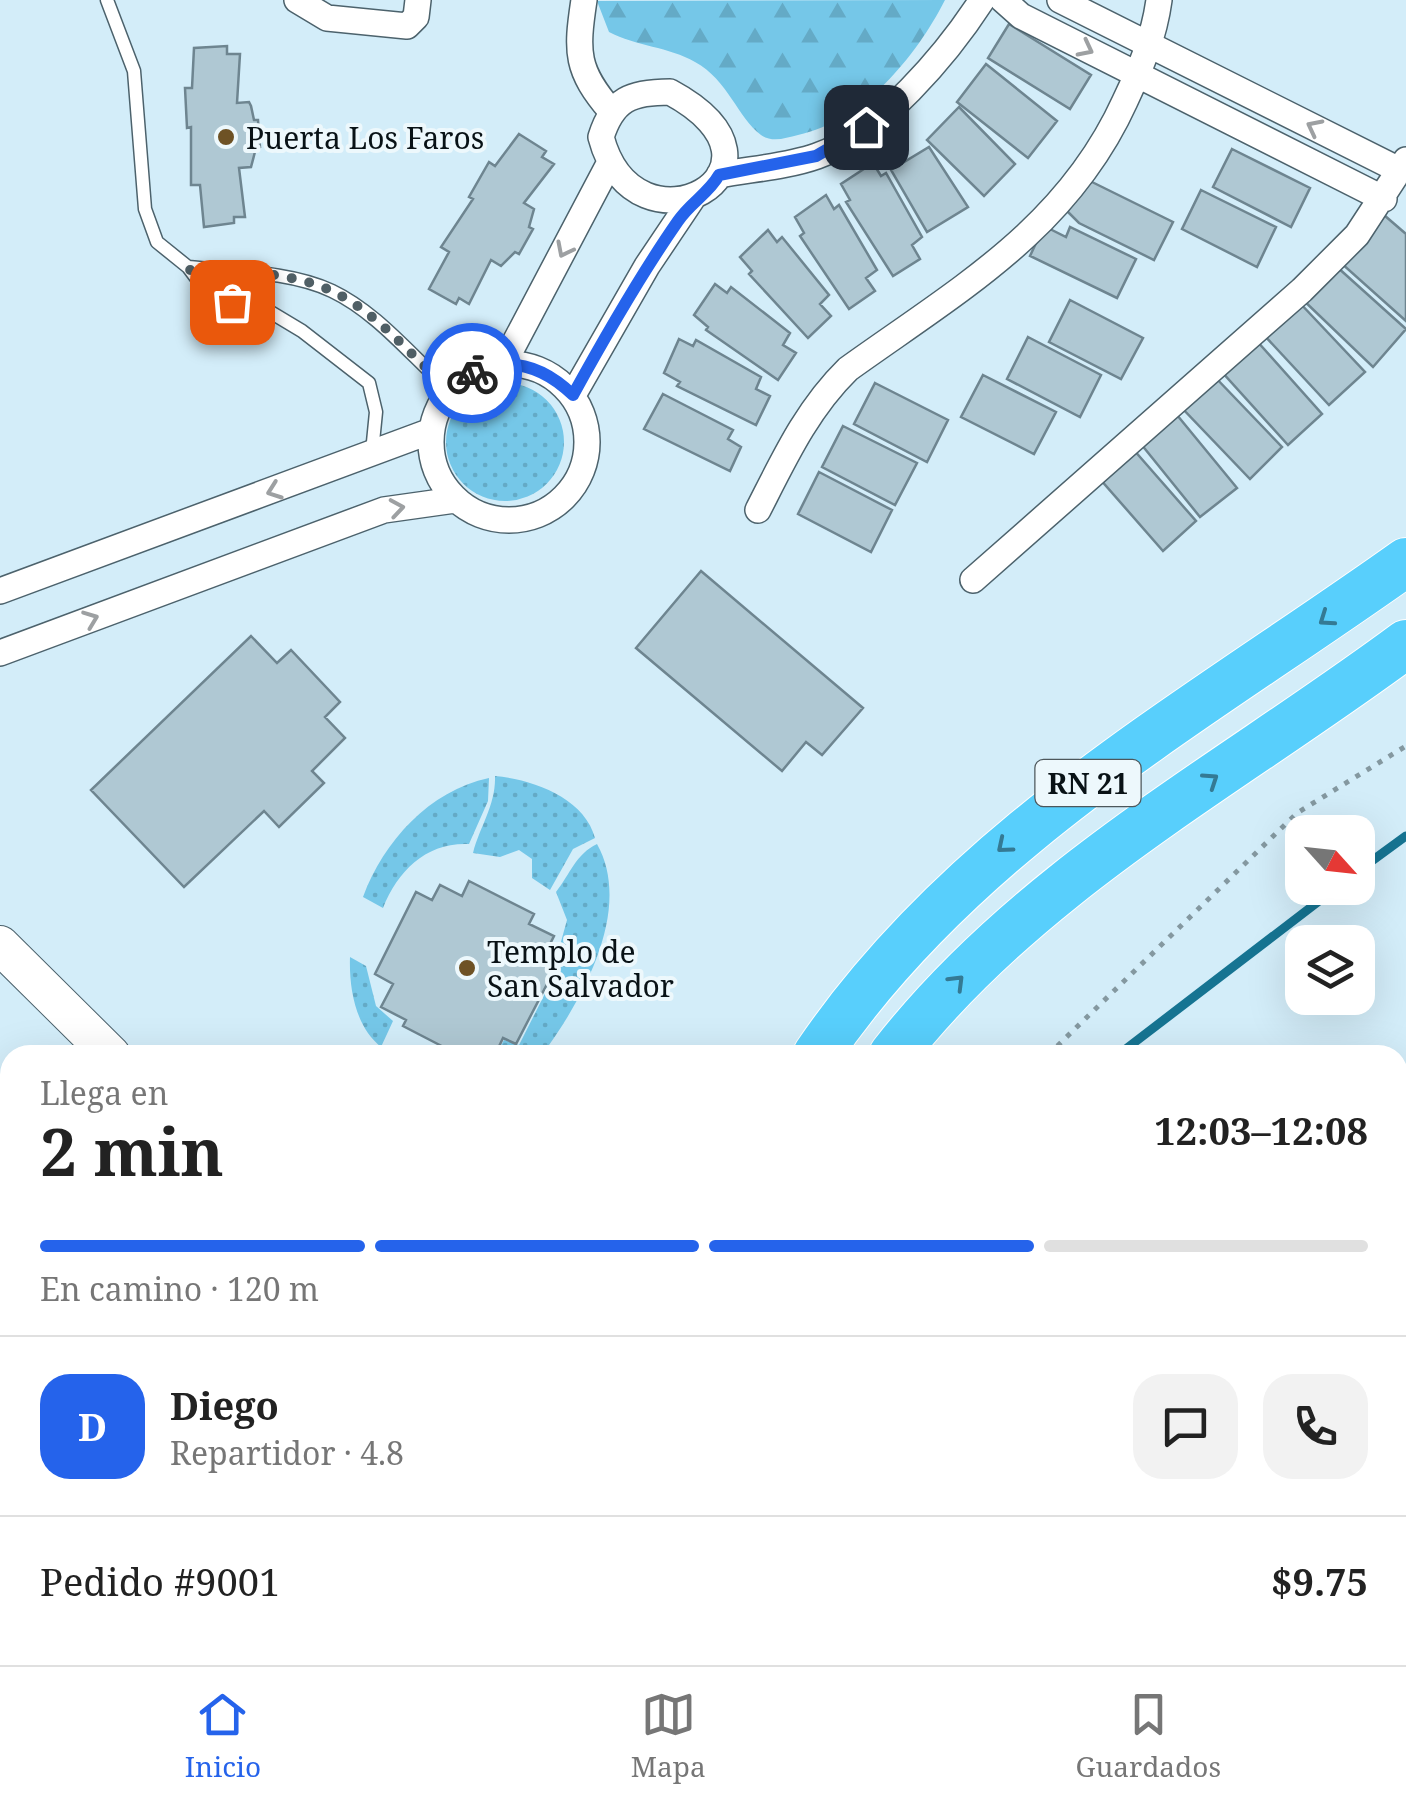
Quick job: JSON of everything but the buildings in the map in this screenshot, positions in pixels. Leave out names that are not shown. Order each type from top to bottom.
[{"type":"highway","name":"RN 21","points":[[824,1045],[841,1019],[943,902],[1029,825],[1406,562]]},
{"type":"highway","name":"RN 21","points":[[902,1045],[966,973],[1092,864],[1406,644]]},
{"type":"street","points":[[297,0],[327,18],[407,26],[416,17],[418,0]]},
{"type":"street","points":[[584,0],[579,62],[587,83],[611,111]]},
{"type":"street","points":[[719,175],[816,156],[840,145],[924,74],[986,0],[1001,0],[1021,16],[1384,199]]},
{"type":"street","points":[[973,580],[1302,290],[1357,235],[1404,166],[1060,0]]},
{"type":"street","points":[[758,510],[801,426],[826,390],[848,369],[1017,248],[1089,170],[1152,44],[1159,0]]},
{"type":"street","points":[[670,92],[689,102],[717,125],[724,146],[713,186],[679,202],[645,195],[627,185],[609,164],[600,137],[611,111],[618,101],[635,94],[670,92]]},
{"type":"street","points":[[504,363],[609,164]]},
{"type":"street","points":[[573,395],[647,266],[692,199]]},
{"type":"street","points":[[504,363],[530,366],[554,377],[573,395],[585,419],[588,446],[583,472],[568,494],[548,511],[524,520],[499,521],[475,514],[456,500],[440,480],[432,456],[431,431],[450,390],[466,376],[504,363]]},
{"type":"street","points":[[0,591],[431,431]]},
{"type":"street","points":[[0,653],[384,510],[456,500]]},
{"type":"street","points":[[0,945],[102,1045]]},
{"type":"lane","points":[[107,0],[134,71],[145,209],[157,242],[188,267],[203,287],[232,302],[272,314],[302,331],[369,383],[376,412],[372,455]]},
{"type":"lane","points":[[188,267],[296,280],[330,290],[381,324],[450,390]]},
{"type":"path","points":[[1058,1045],[1298,812],[1406,746]]},
{"type":"green space","points":[[945,0],[903,64],[865,101],[822,128],[775,139],[753,128],[716,79],[695,62],[609,32],[597,1]]},
{"type":"green space","points":[[505,383],[528,388],[547,400],[559,419],[564,442],[559,465],[547,484],[528,496],[505,501],[482,496],[463,484],[451,465],[446,442],[451,419],[463,400],[482,388]]},
{"type":"green space","points":[[495,776],[525,781],[555,793],[589,824],[595,838],[573,849],[550,890],[532,878],[532,859],[519,850],[500,857],[473,853],[490,806]]},
{"type":"green space","points":[[489,778],[488,801],[469,844],[440,848],[416,861],[397,882],[383,908],[363,897],[383,857],[411,821],[447,794]]},
{"type":"green space","points":[[597,844],[607,870],[610,897],[598,954],[572,1009],[549,1045],[519,1045],[565,954],[559,949],[567,920],[556,892]]},
{"type":"green space","points":[[350,957],[366,966],[376,1006],[393,1021],[382,1045],[365,1028],[355,1006]]},
{"type":"waterway","points":[[1375,859],[1406,836]]},
{"type":"waterway","points":[[1131,1045],[1314,905]]},
{"type":"way so far","points":[[232,302],[203,287],[188,267],[296,280],[330,290],[381,324],[400,347],[450,390],[472,373]]},
{"type":"place","name":"Puerta Los Faros","points":[[226,137]]},
{"type":"place","name":"Templo de San Salvador","points":[[467,968]]},
{"type":"route","points":[[472,373],[504,363],[530,366],[554,377],[573,395],[647,266],[692,199],[713,186],[719,175],[816,156],[866,127]]}]
